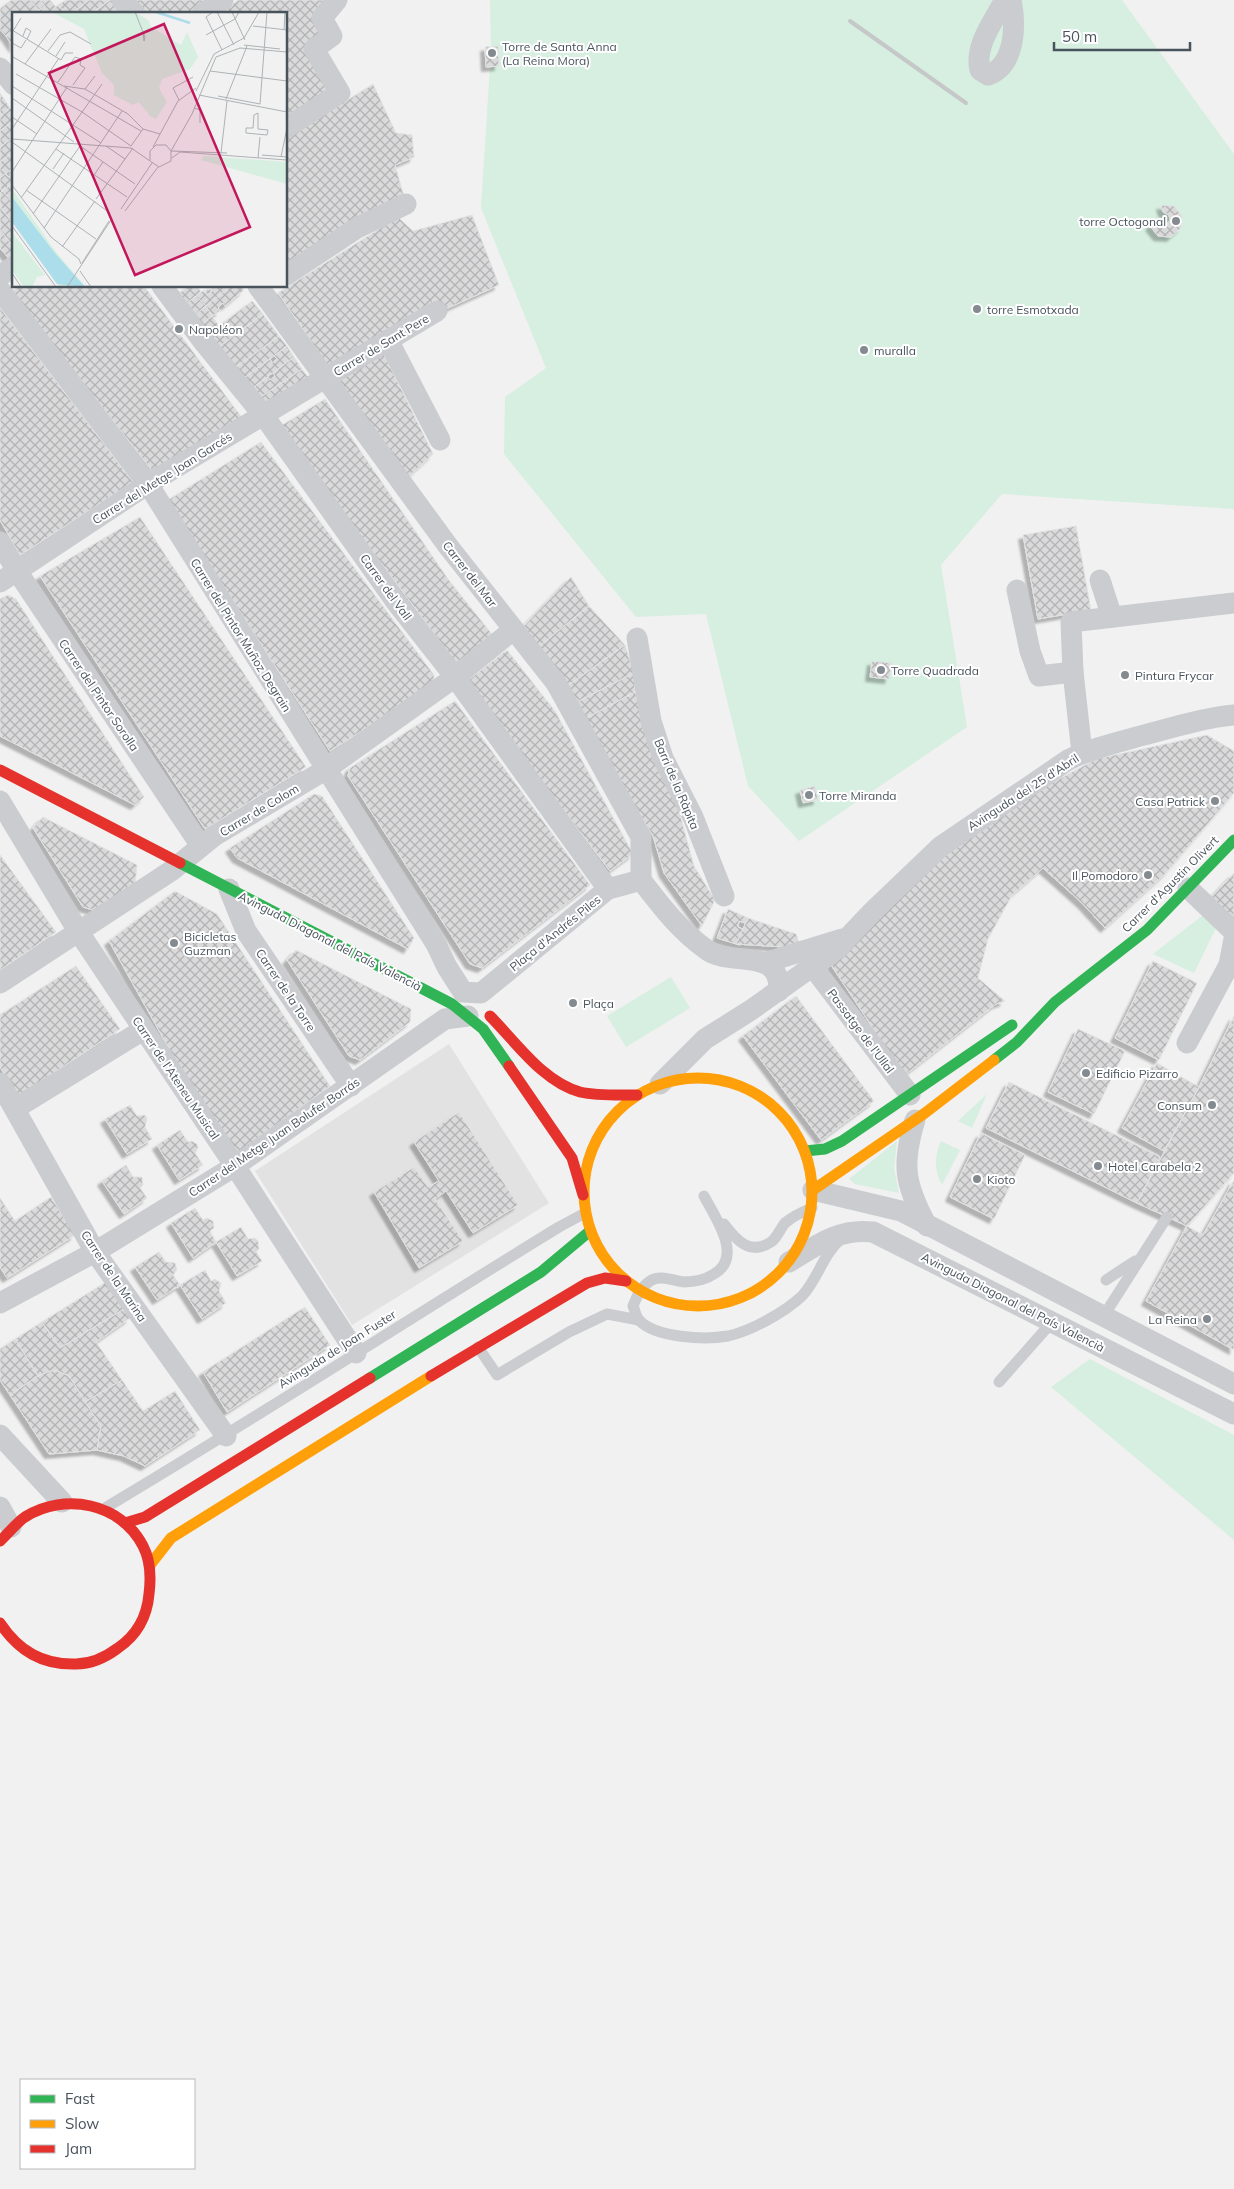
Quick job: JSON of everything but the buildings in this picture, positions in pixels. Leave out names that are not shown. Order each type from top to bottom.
[{"type":"street","points":[[122,0],[133,12]]},
{"type":"street","points":[[205,12],[223,0]]},
{"type":"street","points":[[288,127],[340,93],[314,49],[332,36],[322,18],[337,0]]},
{"type":"street","points":[[1006,0],[992,21],[980,52],[980,70],[988,75],[995,72],[1013,44],[1015,15],[1011,0]]},
{"type":"street","points":[[0,68],[12,83]]},
{"type":"street","points":[[288,274],[357,228],[406,204]]},
{"type":"street","points":[[0,276],[12,267]]},
{"type":"street","name":"Carrer del Vall","points":[[163,288],[202,340],[264,416],[396,602],[455,677],[608,889]]},
{"type":"street","name":"Carrer del Mar","points":[[263,288],[448,546],[556,683],[641,837],[641,880]]},
{"type":"street","name":"Carrer del Pintor Muñoz Degrain","points":[[0,290],[148,484],[325,770],[436,944],[447,967],[473,1005]]},
{"type":"street","name":"Carrer de Sant Pere","points":[[326,378],[438,311]]},
{"type":"street","points":[[388,340],[440,440]]},
{"type":"street","name":"Carrer del Metge Joan Garcés","points":[[8,576],[148,484],[326,378]]},
{"type":"street","name":"Carrer del Pintor Sorolla","points":[[0,542],[8,576],[192,854]]},
{"type":"street","points":[[1100,580],[1112,617]]},
{"type":"street","points":[[1017,590],[1030,651],[1039,676],[1072,672]]},
{"type":"street","points":[[1082,753],[1072,672],[1071,622],[1234,603]]},
{"type":"street","name":"Carrer de Colom","points":[[0,983],[192,854],[325,770],[455,677],[513,630]]},
{"type":"street","name":"Barri de la Ràpita","points":[[637,638],[652,721],[663,758],[693,817],[724,896]]},
{"type":"street","name":"Avinguda del 25 d'Abril","points":[[660,1084],[704,1039],[837,949],[940,847],[1001,804],[1082,753],[1202,720],[1234,715]]},
{"type":"street","name":"Avinguda Diagonal del País Valencià","points":[[2,776],[192,854],[230,889],[452,1004],[473,1005]]},
{"type":"street","name":"Carrer de l'Ateneu Musical","points":[[0,801],[78,931],[235,1166],[356,1353]]},
{"type":"street","name":"Carrer d'Agustin Olivert","points":[[1055,1002],[1147,930],[1234,840]]},
{"type":"street","points":[[641,880],[669,917],[709,952],[764,963],[772,968],[779,980],[778,990]]},
{"type":"street","name":"Plaça d'Andrés Piles","points":[[473,1005],[481,993],[608,889],[641,880]]},
{"type":"street","points":[[1188,888],[1234,932]]},
{"type":"street","name":"Carrer de la Torre","points":[[230,889],[246,931],[351,1086]]},
{"type":"street","name":"Avinguda del 25 d'Abril","points":[[764,963],[848,937]]},
{"type":"street","points":[[1187,1043],[1229,965],[1234,938]]},
{"type":"street","name":"Passatge de l'Ullal","points":[[813,967],[910,1095]]},
{"type":"street","name":"Avinguda Diagonal del País Valencià","points":[[438,979],[473,1005],[553,1078],[570,1089],[591,1094],[637,1095]]},
{"type":"street","points":[[805,1151],[825,1149],[842,1141],[1006,1028],[1055,1002]]},
{"type":"street","points":[[813,1199],[864,1153],[915,1120],[1017,1042],[1055,1002]]},
{"type":"street","name":"Avinguda Diagonal del País Valencià","points":[[473,1005],[483,1029],[542,1111],[572,1158],[583,1195]]},
{"type":"street","name":"Carrer del Metge Juan Bolufer Borrás","points":[[0,1303],[95,1252],[235,1166],[445,1019],[473,1005]]},
{"type":"street","points":[[16,1108],[143,1030]]},
{"type":"street","points":[[694,1078],[730,1082],[762,1097],[788,1120],[805,1151],[813,1199],[808,1227],[789,1262],[766,1285],[736,1301],[704,1307],[670,1303],[640,1291],[626,1281],[605,1259],[590,1231],[583,1195],[585,1172],[603,1128],[618,1110],[637,1095],[660,1084],[694,1078]]},
{"type":"street","name":"Carrer de la Marina","points":[[0,1083],[16,1108],[95,1252],[226,1436]]},
{"type":"street","points":[[915,1120],[906,1147],[906,1178],[916,1206],[927,1226]]},
{"type":"street","points":[[813,1199],[894,1208],[1234,1384]]},
{"type":"street","points":[[125,1523],[144,1517],[541,1272],[590,1231]]},
{"type":"street","name":"Avinguda Diagonal del País Valencià","points":[[789,1262],[824,1240],[850,1231],[873,1232],[1234,1414]]},
{"type":"street","points":[[150,1565],[171,1538],[478,1347],[587,1283],[605,1278],[626,1281]]},
{"type":"street","points":[[0,1435],[62,1502]]},
{"type":"street","points":[[5,1534],[26,1515],[43,1506],[62,1502],[83,1502],[104,1508],[125,1523],[145,1549],[150,1565],[152,1591],[145,1617],[130,1640],[109,1656],[83,1664],[56,1664],[32,1657],[18,1658]]},
{"type":"street","points":[[0,1506],[5,1534]]},
{"type":"street","points":[[0,1623],[10,1638],[32,1657]]},
{"type":"lane","points":[[639,1320],[633,1306],[640,1291],[651,1280],[659,1278],[685,1282],[706,1279],[722,1270],[727,1257],[727,1242],[704,1196],[735,1240],[746,1247],[758,1248],[772,1241],[785,1224],[813,1199]]},
{"type":"lane","name":"Avinguda de Joan Fuster","points":[[104,1508],[226,1436],[356,1353],[559,1227],[585,1213]]},
{"type":"lane","points":[[1103,1317],[1167,1217]]},
{"type":"lane","points":[[478,1347],[497,1374],[569,1332],[607,1314],[639,1320],[655,1330],[682,1336],[728,1336],[762,1323],[801,1296],[819,1273],[824,1258],[834,1245],[850,1231]]},
{"type":"lane","points":[[1106,1280],[1139,1259]]},
{"type":"lane","points":[[999,1382],[1052,1322]]},
{"type":"shaded area","points":[[449,1044],[549,1203],[352,1325],[255,1171]]},
{"type":"green space","points":[[490,0],[1122,0],[1234,154],[1234,509],[1002,494],[941,565],[967,727],[799,841],[748,786],[706,614],[636,617],[504,454],[505,397],[546,368],[481,208],[491,50]]},
{"type":"green space","points":[[1202,916],[1217,926],[1194,973],[1153,954]]},
{"type":"green space","points":[[671,977],[690,1008],[626,1047],[607,1016]]},
{"type":"green space","points":[[987,1094],[972,1128],[958,1121]]},
{"type":"green space","points":[[897,1141],[894,1168],[899,1193],[855,1184],[849,1179]]},
{"type":"green space","points":[[941,1141],[960,1150],[942,1185],[937,1174],[936,1163]]},
{"type":"green space","points":[[1090,1359],[1234,1435],[1234,1540],[1051,1387]]},
{"type":"railway","points":[[850,21],[966,103]]},
{"type":"traffic: fast","points":[[994,1060],[1017,1042],[1055,1002],[1147,930],[1234,840]]},
{"type":"traffic: fast","points":[[180,863],[452,1004],[483,1029],[509,1066]]},
{"type":"traffic: fast","points":[[805,1151],[825,1149],[842,1141],[1012,1025]]},
{"type":"traffic: fast","points":[[370,1378],[541,1272],[590,1231]]},
{"type":"traffic: slow","points":[[813,1190],[925,1113],[994,1060]]},
{"type":"traffic: slow","points":[[687,1078],[709,1078],[742,1086],[761,1097],[779,1111],[793,1129],[804,1148],[812,1181],[812,1192],[810,1214],[804,1236],[793,1255],[779,1273],[761,1287],[742,1298],[709,1306],[687,1306],[654,1298],[635,1287],[617,1273],[603,1255],[592,1236],[584,1203],[584,1181],[592,1148],[603,1129],[617,1111],[635,1097],[654,1086],[687,1078]]},
{"type":"traffic: slow","points":[[150,1565],[171,1538],[431,1376]]},
{"type":"traffic: jam","points":[[0,770],[180,863]]},
{"type":"traffic: jam","points":[[490,1016],[531,1060],[554,1080],[567,1087],[580,1092],[594,1094],[637,1095]]},
{"type":"traffic: jam","points":[[509,1066],[572,1158],[583,1195]]},
{"type":"traffic: jam","points":[[431,1376],[587,1283],[605,1278],[626,1281]]},
{"type":"traffic: jam","points":[[125,1523],[145,1517],[370,1378]]},
{"type":"traffic: jam","points":[[0,1541],[22,1519],[41,1509],[57,1505],[91,1506],[107,1511],[133,1531],[146,1552],[150,1576],[146,1610],[136,1631],[125,1643],[104,1657],[93,1661],[82,1664],[64,1664],[42,1659],[23,1649],[0,1623]]},
{"type":"place","name":"Torre de Santa Anna (La Reina Mora)","points":[[492,53]]},
{"type":"place","name":"torre Octogonal","points":[[1176,221]]},
{"type":"place","name":"torre Esmotxada","points":[[977,309]]},
{"type":"place","name":"Napoléon","points":[[179,329]]},
{"type":"place","name":"muralla","points":[[864,350]]},
{"type":"place","name":"Torre Quadrada","points":[[881,670]]},
{"type":"place","name":"Pintura Frycar","points":[[1125,675]]},
{"type":"place","name":"Torre Miranda","points":[[809,795]]},
{"type":"place","name":"Casa Patrick","points":[[1215,801]]},
{"type":"place","name":"Il Pomodoro","points":[[1148,875]]},
{"type":"place","name":"Bicicletas Guzman","points":[[174,943]]},
{"type":"place","name":"Plaça","points":[[573,1003]]},
{"type":"place","name":"Edificio Pizarro","points":[[1086,1073]]},
{"type":"place","name":"Consum","points":[[1212,1105]]},
{"type":"place","name":"Hotel Carabela 2","points":[[1098,1166]]},
{"type":"place","name":"Kioto","points":[[977,1179]]},
{"type":"place","name":"La Reina","points":[[1207,1319]]}]
